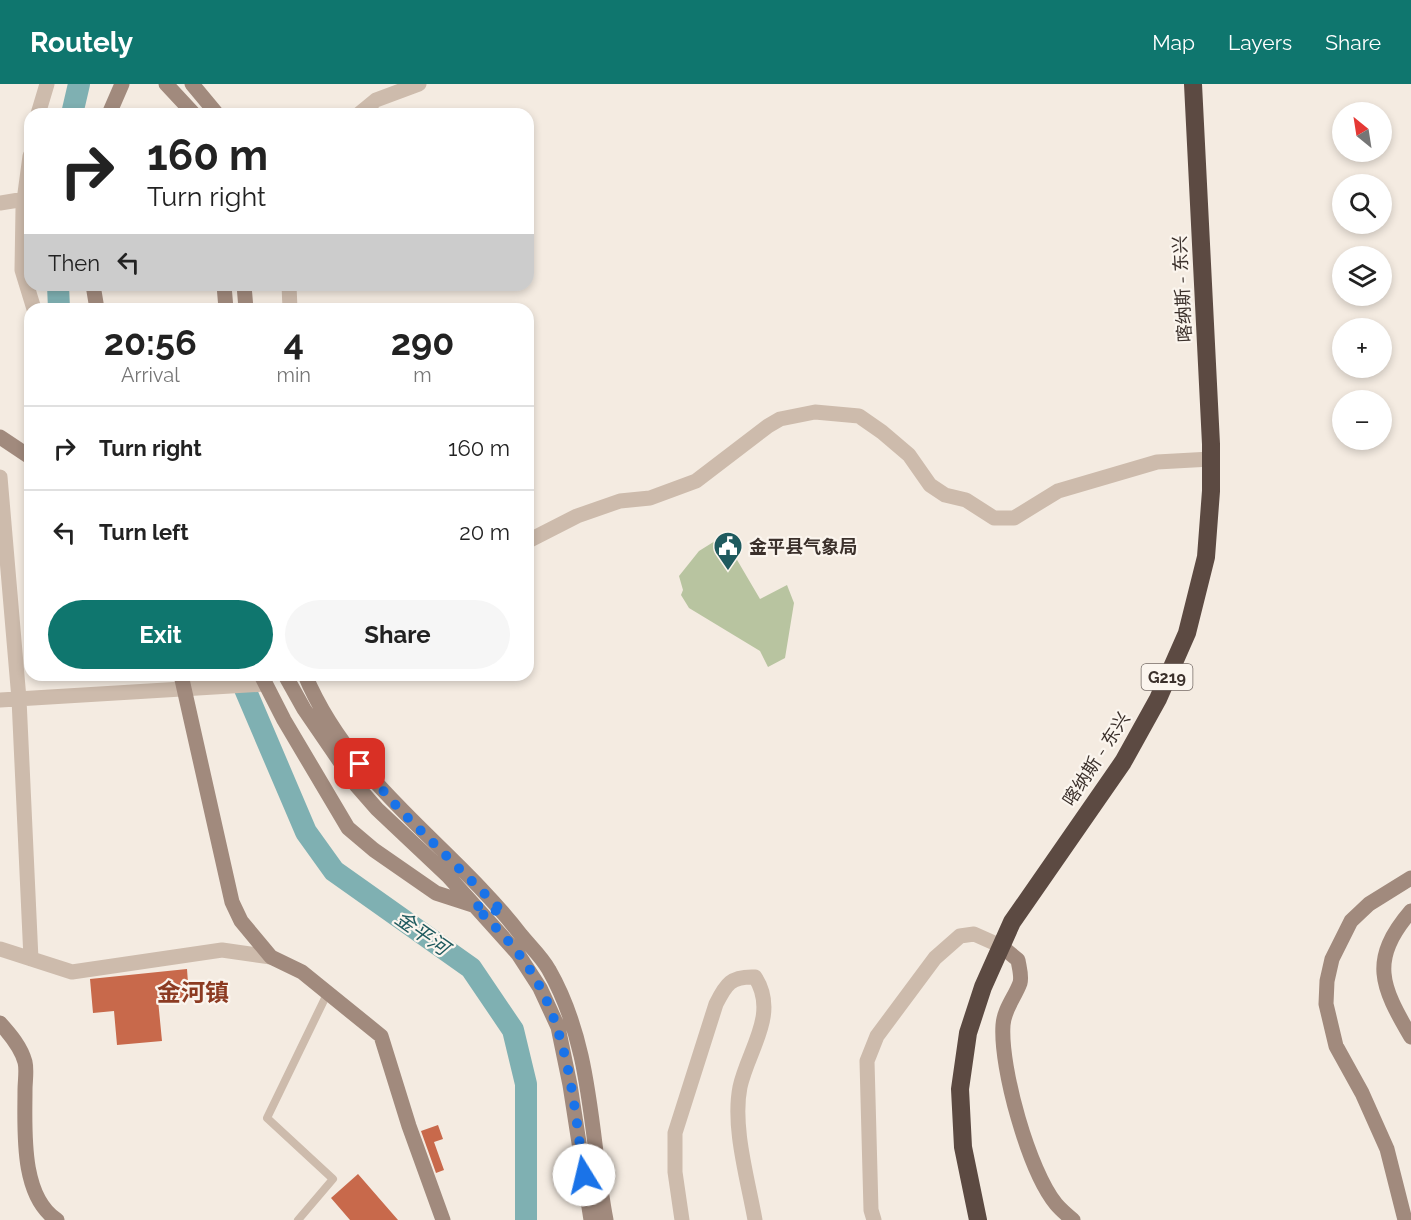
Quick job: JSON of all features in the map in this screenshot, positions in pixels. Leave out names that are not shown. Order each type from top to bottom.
[{"type":"highway","name":"喀纳斯 - 东兴","points":[[978,1220],[963,1147],[960,1089],[968,1033],[983,987],[1012,922],[1123,762],[1158,699],[1187,633],[1206,557],[1211,459],[1193,84]]},
{"type":"street","points":[[40,108],[47,84]]},
{"type":"street","points":[[112,108],[122,84]]},
{"type":"street","points":[[166,84],[188,108]]},
{"type":"street","points":[[192,84],[212,108]]},
{"type":"street","points":[[366,108],[376,100],[419,84]]},
{"type":"street","points":[[0,203],[24,200]]},
{"type":"street","points":[[24,223],[22,270],[24,276]]},
{"type":"street","points":[[534,539],[577,516],[620,501],[650,498],[696,481],[780,419],[815,412],[859,416],[909,455],[930,485],[945,495],[966,501],[994,518],[1014,518],[1058,491],[1157,462],[1211,459]]},
{"type":"street","points":[[0,437],[24,454]]},
{"type":"street","points":[[0,477],[19,699],[31,959]]},
{"type":"street","points":[[0,700],[183,682],[211,687],[256,681]]},
{"type":"street","points":[[264,681],[328,797],[348,828],[374,850],[436,893],[504,913]]},
{"type":"street","points":[[289,681],[356,785],[377,809],[448,876],[518,954],[540,988],[558,1026],[570,1085],[591,1220]]},
{"type":"street","points":[[308,681],[332,726],[375,783],[504,913],[548,968],[569,1009],[579,1044],[593,1118],[606,1220]]},
{"type":"street","points":[[183,682],[232,902],[242,921],[271,957]]},
{"type":"street","points":[[1405,1220],[1387,1149],[1362,1093],[1336,1046],[1330,1025],[1326,993],[1332,959],[1351,921],[1369,904],[1411,878]]},
{"type":"street","points":[[1411,911],[1388,943],[1383,964],[1385,984],[1411,1037]]},
{"type":"street","points":[[874,1220],[871,1210],[867,1061],[877,1036],[935,958],[960,936],[974,934],[1001,946],[1018,960],[1021,981],[1010,1002],[1003,1032],[1004,1064],[1014,1106],[1045,1187],[1056,1205],[1073,1220]]},
{"type":"street","points":[[0,949],[72,972],[222,950],[271,957],[302,972],[381,1036],[409,1126],[443,1220]]},
{"type":"street","points":[[682,1220],[675,1172],[675,1133],[716,1004],[725,985],[743,976],[755,977],[764,990],[765,1006],[758,1038],[740,1087],[738,1122],[756,1220]]},
{"type":"street","points":[[0,1023],[14,1039],[25,1062],[27,1166],[37,1196],[50,1215],[57,1220]]},
{"type":"lane","points":[[298,1220],[333,1179],[267,1118],[328,992]]},
{"type":"green space","points":[[723,536],[760,599],[787,585],[794,603],[785,658],[768,667],[760,651],[689,608],[681,595],[683,590],[679,576],[699,551]]},
{"type":"building","points":[[187,969],[189,997],[158,1000],[162,1041],[117,1045],[114,1011],[93,1013],[90,979]]},
{"type":"building","points":[[438,1125],[443,1139],[434,1142],[444,1170],[436,1173],[421,1131]]},
{"type":"building","points":[[358,1174],[398,1220],[350,1220],[331,1198]]},
{"type":"waterway","name":"金平河","points":[[73,108],[79,84]]},
{"type":"waterway","name":"金平河","points":[[58,291],[59,303]]},
{"type":"waterway","name":"金平河","points":[[242,681],[306,832],[334,871],[471,968],[513,1030],[526,1084],[526,1220]]},
{"type":"place","name":"金平县气象局","points":[[728,572]]},
{"type":"district","name":"金河镇","points":[[193,992]]},
{"type":"route","points":[[360,764],[399,809],[504,913],[474,905],[518,954],[540,988],[558,1026],[584,1175]]}]
